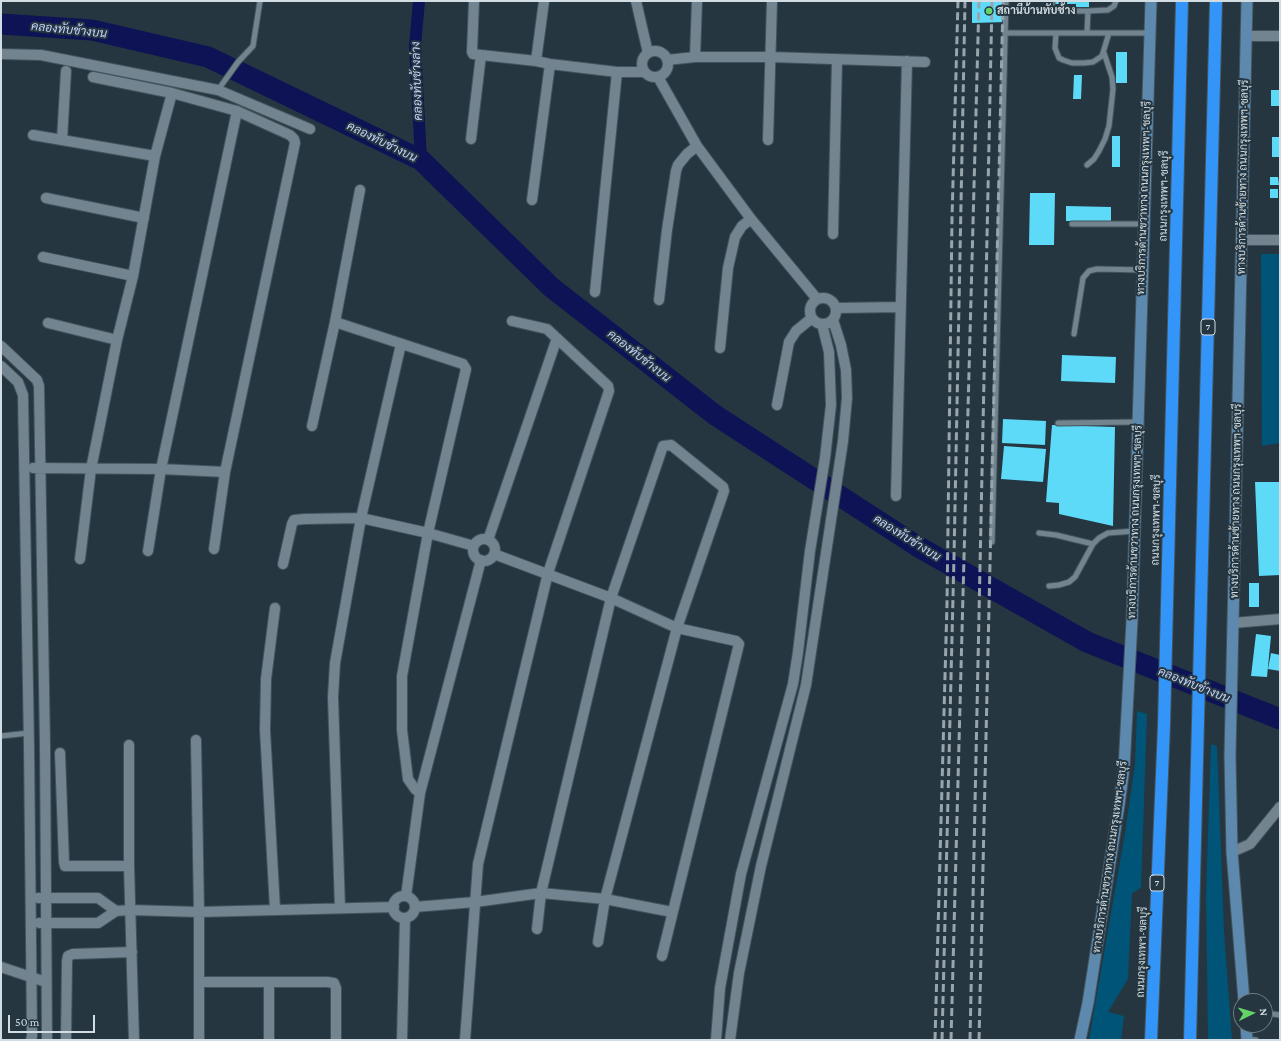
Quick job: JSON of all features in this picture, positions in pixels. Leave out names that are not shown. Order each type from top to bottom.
[{"type":"highway","name":"ถนนกรุงเทพฯ-ชลบุรี","points":[[1151,1040],[1164,725],[1182,1]]},
{"type":"highway","name":"7","points":[[1190,1040],[1216,1]]},
{"type":"main road","name":"ทางบริการด้านขวาทาง ถนนกรุงเทพฯ-ชลบุรี","points":[[1080,1040],[1088,1003],[1120,805],[1124,768],[1132,621],[1150,1]]},
{"type":"main road","name":"ทางบริการด้านซ้ายทาง ถนนกรุงเทพฯ-ชลบุรี","points":[[1243,993],[1232,852],[1230,755],[1247,1]]},
{"type":"street","points":[[474,1],[473,54],[536,60],[550,64],[618,72],[644,72]]},
{"type":"street","points":[[536,60],[544,1]]},
{"type":"street","points":[[636,1],[648,53]]},
{"type":"street","points":[[695,57],[697,1]]},
{"type":"street","points":[[768,140],[772,1]]},
{"type":"street","points":[[1246,36],[1280,36]]},
{"type":"street","points":[[655,51],[662,54],[667,60],[667,67],[664,74],[658,77],[650,77],[644,72],[642,66],[643,58],[648,53],[655,51]]},
{"type":"street","points":[[1,54],[41,55],[220,86],[310,129]]},
{"type":"street","points":[[471,139],[481,55]]},
{"type":"street","points":[[667,60],[695,57],[771,57],[925,62]]},
{"type":"street","points":[[834,234],[838,60]]},
{"type":"street","points":[[896,496],[907,61]]},
{"type":"street","points":[[532,200],[550,64]]},
{"type":"street","points":[[62,140],[66,71]]},
{"type":"street","points":[[595,292],[618,72]]},
{"type":"street","points":[[92,77],[172,93],[237,111],[290,135],[294,139],[295,143],[225,472],[214,549]]},
{"type":"street","points":[[658,77],[697,146],[751,219],[817,299]]},
{"type":"street","points":[[80,559],[91,469],[117,340],[133,276],[156,156],[172,93]]},
{"type":"street","points":[[148,551],[161,469],[237,111]]},
{"type":"street","points":[[33,135],[156,156]]},
{"type":"street","points":[[659,300],[667,230],[676,172],[678,165],[687,154],[697,146]]},
{"type":"street","points":[[312,426],[336,322],[360,190]]},
{"type":"street","points":[[46,198],[144,218]]},
{"type":"street","points":[[720,348],[728,268],[735,237],[742,226],[751,219]]},
{"type":"street","points":[[1241,240],[1280,240]]},
{"type":"street","points":[[43,257],[133,276]]},
{"type":"street","points":[[826,297],[833,301],[837,308],[836,315],[828,324],[816,322],[812,318],[810,311],[812,304],[817,299],[826,297]]},
{"type":"street","points":[[837,308],[900,307]]},
{"type":"street","points":[[777,405],[789,342],[796,330],[812,318]]},
{"type":"street","points":[[730,1040],[739,973],[761,866],[806,685],[839,465],[847,398],[846,370],[842,345],[833,320]]},
{"type":"street","points":[[465,1040],[478,864],[548,573],[609,391],[608,386],[547,329],[512,321]]},
{"type":"street","points":[[336,322],[463,364],[466,369],[428,533],[402,676],[402,730],[408,779],[420,793]]},
{"type":"street","points":[[48,323],[117,340]]},
{"type":"street","points":[[716,1040],[720,988],[744,863],[793,684],[798,652],[810,551],[825,458],[831,405],[829,352],[822,324]]},
{"type":"street","points":[[488,540],[557,338]]},
{"type":"street","points":[[340,908],[333,697],[335,663],[361,518],[401,344]]},
{"type":"street","points":[[1,346],[37,380],[39,386],[45,746],[45,923],[47,1040]]},
{"type":"street","points":[[1,366],[18,382],[23,395],[29,733],[31,1040]]},
{"type":"street","points":[[827,440],[842,442]]},
{"type":"street","points":[[536,929],[541,893],[612,598],[663,446],[671,445],[723,487],[724,491],[677,628],[606,899],[598,942]]},
{"type":"street","points":[[25,468],[161,469],[225,472]]},
{"type":"street","points":[[283,564],[290,530],[294,520],[361,518],[428,533],[474,546]]},
{"type":"street","points":[[480,540],[488,540],[494,545],[494,554],[489,560],[481,560],[475,556],[473,549],[474,546],[480,540]]},
{"type":"street","points":[[494,554],[612,598],[677,628],[736,641],[739,644],[662,956]]},
{"type":"street","points":[[406,896],[420,793],[481,560]]},
{"type":"street","points":[[275,608],[266,679],[266,730],[275,909]]},
{"type":"street","points":[[1233,624],[1280,619]]},
{"type":"street","points":[[798,652],[810,657]]},
{"type":"street","points":[[196,740],[200,982],[199,1040]]},
{"type":"street","points":[[129,745],[129,866],[134,1040]]},
{"type":"street","points":[[29,746],[45,746]]},
{"type":"street","points":[[60,753],[65,866],[129,866]]},
{"type":"street","points":[[1232,852],[1250,844],[1280,807]]},
{"type":"street","points":[[744,863],[761,866]]},
{"type":"street","points":[[415,907],[475,902],[541,893],[606,899],[672,912]]},
{"type":"street","points":[[406,896],[412,899],[415,907],[412,914],[405,918],[398,916],[394,907],[400,897],[406,896]]},
{"type":"street","points":[[30,898],[98,898],[116,911]]},
{"type":"street","points":[[30,923],[98,923],[116,911],[130,910],[199,912],[394,907]]},
{"type":"street","points":[[402,1040],[405,918]]},
{"type":"street","points":[[66,1040],[68,956],[73,954],[132,952]]},
{"type":"street","points":[[1,967],[46,982]]},
{"type":"street","points":[[200,982],[327,982],[334,984],[336,988],[336,1040]]},
{"type":"street","points":[[269,982],[269,1040]]},
{"type":"lane","points":[[220,86],[238,62],[253,46],[260,1]]},
{"type":"lane","points":[[992,542],[1006,1]]},
{"type":"lane","points":[[1052,1],[1052,8],[1055,11],[1108,10],[1114,6],[1116,1]]},
{"type":"lane","points":[[1087,33],[1088,11]]},
{"type":"lane","points":[[1006,33],[1150,33]]},
{"type":"lane","points":[[1056,33],[1056,52],[1059,58],[1072,63],[1093,62],[1099,60],[1104,53],[1108,33]]},
{"type":"lane","points":[[1087,165],[1094,159],[1099,151],[1109,126],[1113,90],[1112,77],[1104,53]]},
{"type":"lane","points":[[1072,224],[1144,224]]},
{"type":"lane","points":[[1074,334],[1084,278],[1089,271],[1097,269],[1142,270]]},
{"type":"lane","points":[[1058,423],[1138,422]]},
{"type":"lane","points":[[1049,586],[1069,582],[1076,577],[1093,544],[1099,538],[1108,533],[1135,531]]},
{"type":"lane","points":[[1039,533],[1061,536],[1093,544]]},
{"type":"lane","points":[[1,736],[29,733]]},
{"type":"shaded area","points":[[1261,254],[1280,254],[1280,443],[1262,446]]},
{"type":"shaded area","points":[[1137,711],[1147,714],[1141,888],[1132,893],[1128,979],[1108,1012],[1124,1016],[1121,1040],[1089,1040],[1125,833],[1135,764]]},
{"type":"shaded area","points":[[1211,744],[1217,746],[1224,932],[1232,1040],[1208,1040],[1206,895]]},
{"type":"building","name":"สถานีบ้านทับช้าง","points":[[972,1],[1006,1],[1006,22],[972,23]]},
{"type":"building","points":[[1054,1],[1089,1],[1089,7],[1076,7],[1076,4],[1054,4]]},
{"type":"building","points":[[1116,52],[1127,52],[1127,83],[1116,83]]},
{"type":"building","points":[[1074,75],[1082,75],[1081,99],[1073,99]]},
{"type":"building","points":[[1271,90],[1280,90],[1280,106],[1271,106]]},
{"type":"building","points":[[1112,136],[1120,136],[1120,167],[1112,167]]},
{"type":"building","points":[[1272,137],[1280,137],[1280,157],[1272,157]]},
{"type":"building","points":[[1270,177],[1278,177],[1279,185],[1270,185]]},
{"type":"building","points":[[1270,189],[1278,189],[1278,198],[1270,198]]},
{"type":"building","points":[[1030,193],[1055,193],[1054,245],[1029,245]]},
{"type":"building","points":[[1066,206],[1111,207],[1111,222],[1066,221]]},
{"type":"building","points":[[1062,355],[1116,357],[1115,383],[1061,381]]},
{"type":"building","points":[[1003,419],[1046,421],[1045,445],[1002,443]]},
{"type":"building","points":[[1052,425],[1115,427],[1113,526],[1059,514],[1059,503],[1046,502]]},
{"type":"building","points":[[1004,446],[1046,449],[1043,482],[1001,479]]},
{"type":"building","points":[[1255,482],[1280,482],[1280,575],[1259,576]]},
{"type":"building","points":[[1249,583],[1259,583],[1259,607],[1249,607]]},
{"type":"building","points":[[1256,634],[1271,636],[1267,677],[1251,676]]},
{"type":"building","points":[[1271,653],[1280,655],[1280,671],[1268,669]]},
{"type":"waterway","name":"คลองทับช้างล่าง","points":[[419,1],[415,46],[421,160]]},
{"type":"waterway","name":"คลองทับช้างบน","points":[[1,24],[92,30],[208,57],[421,160],[551,287],[715,415],[917,546],[1087,642],[1280,719]]},
{"type":"railway","points":[[935,1040],[947,604],[952,218],[958,1]]},
{"type":"railway","points":[[942,1040],[954,557],[965,1]]},
{"type":"railway","points":[[951,1040],[979,1]]},
{"type":"railway","points":[[970,1040],[992,1]]},
{"type":"railway","points":[[979,1040],[1003,1]]},
{"type":"place","name":"สถานีบ้านทับช้าง","points":[[989,11]]}]
